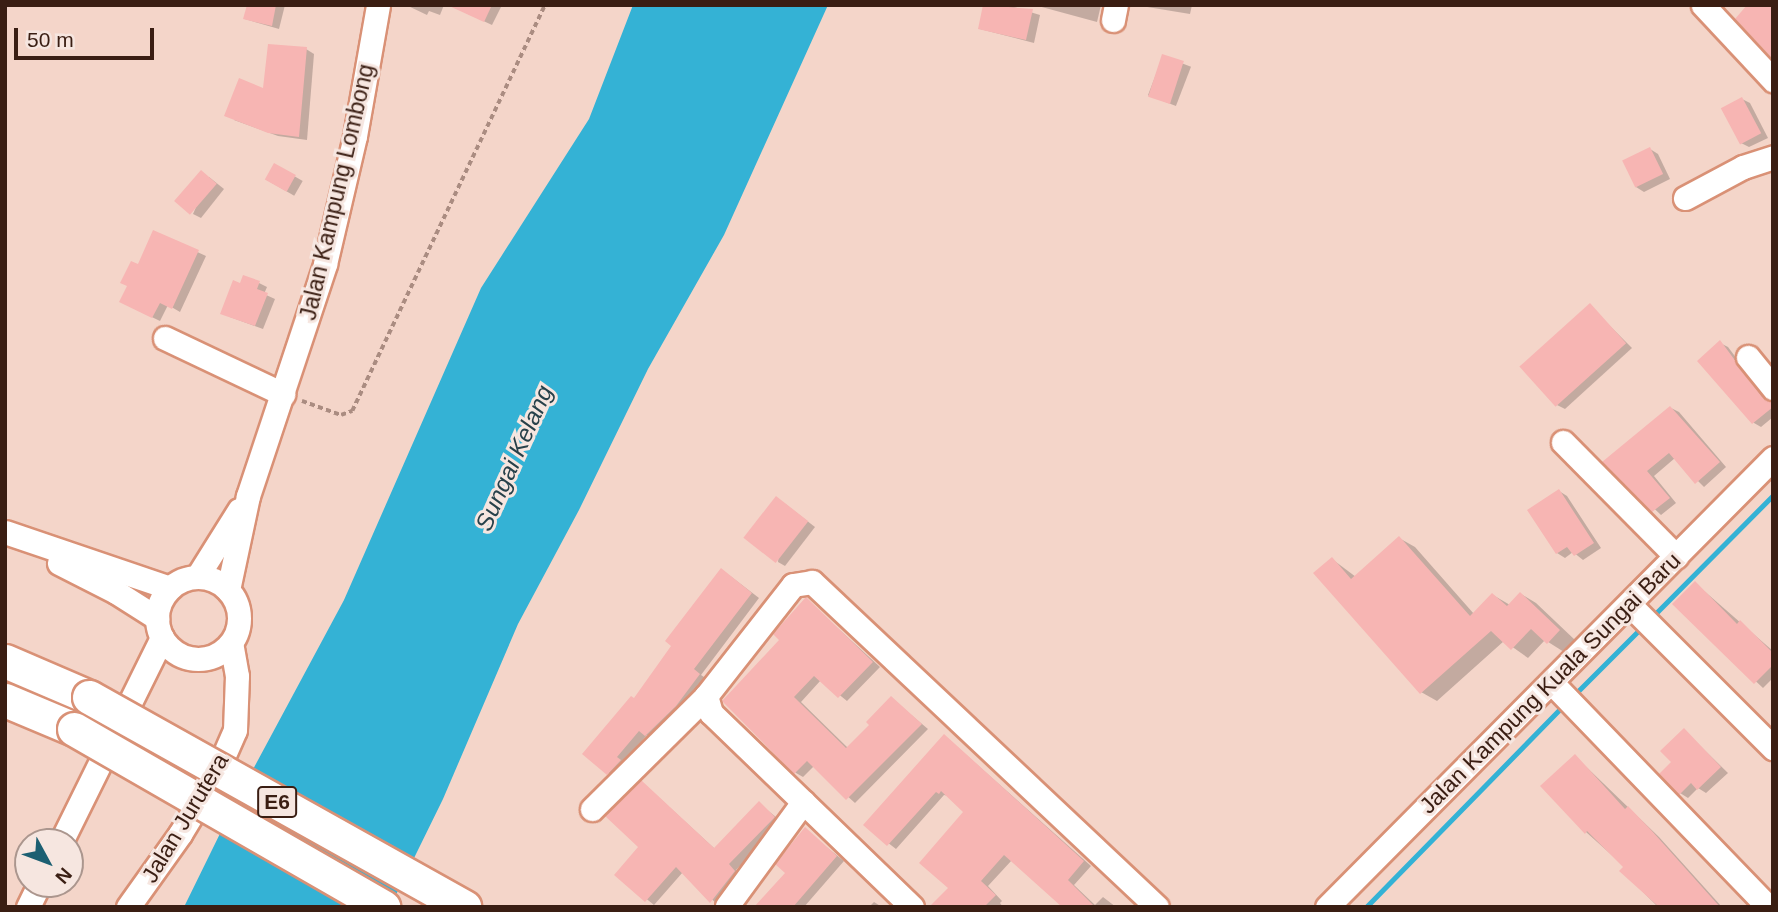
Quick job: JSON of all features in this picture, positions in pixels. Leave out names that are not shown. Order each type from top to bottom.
[{"type":"highway","name":"E6","points":[[5,660],[89,697],[464,907]]},
{"type":"highway","name":"E6","points":[[5,700],[74,729],[384,907]]},
{"type":"street","name":"Jalan Kampung Lombong","points":[[248,496],[325,264],[355,136],[378,5]]},
{"type":"street","points":[[1703,5],[1773,80]]},
{"type":"street","points":[[1685,198],[1744,167],[1773,157]]},
{"type":"street","points":[[165,338],[282,394]]},
{"type":"street","points":[[1748,357],[1773,387]]},
{"type":"street","points":[[1563,442],[1676,556]]},
{"type":"street","name":"Jalan Kampung Kuala Sungai Baru","points":[[1327,907],[1555,687],[1632,608],[1676,556],[1773,458]]},
{"type":"street","points":[[67,828],[160,628],[159,607],[170,588],[197,577],[248,496]]},
{"type":"street","points":[[228,590],[248,496]]},
{"type":"street","points":[[5,534],[116,592],[160,628],[182,656],[195,659],[221,652],[231,643],[237,633],[239,610],[228,590],[219,583],[197,577]]},
{"type":"street","points":[[5,534],[170,588]]},
{"type":"street","points":[[592,809],[706,696],[793,585],[812,582],[1157,907]]},
{"type":"street","points":[[1632,608],[1773,748]]},
{"type":"street","name":"Jalan Jurutera","points":[[128,907],[180,834],[214,778],[235,730],[237,676],[231,643]]},
{"type":"street","points":[[1555,687],[1768,907]]},
{"type":"street","points":[[706,696],[711,713],[912,907]]},
{"type":"street","points":[[727,905],[803,802]]},
{"type":"path","points":[[282,394],[341,415],[352,411],[545,5]]},
{"type":"water","name":"Sungai Kelang","points":[[633,5],[828,5],[724,235],[648,369],[579,510],[518,624],[443,799],[390,907],[184,907],[236,801],[344,600],[481,288],[589,119]]},
{"type":"building","points":[[247,5],[276,5],[272,26],[243,19]]},
{"type":"building","points":[[447,5],[492,5],[484,22]]},
{"type":"building","points":[[983,5],[1033,9],[1026,40],[978,29]]},
{"type":"building","points":[[1747,5],[1773,5],[1773,59],[1735,19]]},
{"type":"building","points":[[268,44],[307,47],[299,137],[268,133],[224,116],[239,78],[263,88]]},
{"type":"building","points":[[1162,54],[1184,61],[1170,104],[1148,97]]},
{"type":"building","points":[[1742,97],[1761,133],[1740,144],[1721,108]]},
{"type":"building","points":[[1650,147],[1663,174],[1635,188],[1622,161]]},
{"type":"building","points":[[274,163],[296,175],[287,192],[265,180]]},
{"type":"building","points":[[201,170],[217,184],[190,215],[174,201]]},
{"type":"building","points":[[153,230],[199,250],[172,309],[160,303],[152,318],[119,302],[127,286],[120,283],[131,261],[138,264]]},
{"type":"building","points":[[243,275],[260,281],[257,289],[268,293],[255,326],[220,314],[233,280],[240,283]]},
{"type":"building","points":[[1590,303],[1626,343],[1556,407],[1519,367]]},
{"type":"building","points":[[1720,340],[1762,397],[1773,402],[1773,407],[1752,424],[1697,361]]},
{"type":"building","points":[[1670,406],[1720,462],[1695,484],[1669,453],[1647,471],[1670,498],[1652,512],[1602,462]]},
{"type":"building","points":[[1559,489],[1594,543],[1574,556],[1567,547],[1556,554],[1527,510]]},
{"type":"building","points":[[776,496],[808,521],[776,563],[743,538]]},
{"type":"building","points":[[1399,536],[1470,616],[1492,593],[1507,606],[1520,592],[1560,630],[1547,644],[1531,629],[1511,650],[1491,631],[1420,694],[1313,573],[1332,557],[1351,579]]},
{"type":"building","points":[[721,568],[752,593],[694,669],[700,674],[676,706],[645,736],[639,731],[617,757],[621,760],[607,775],[582,754],[631,696],[634,698],[671,646],[665,641]]},
{"type":"building","points":[[1695,581],[1737,624],[1740,620],[1773,653],[1773,665],[1754,684],[1672,604]]},
{"type":"building","points":[[806,597],[873,662],[838,698],[814,676],[794,697],[846,748],[869,725],[866,722],[891,696],[922,724],[846,800],[807,761],[794,774],[722,701],[779,640],[773,634]]},
{"type":"building","points":[[1684,728],[1721,767],[1697,790],[1691,783],[1679,795],[1659,774],[1671,762],[1660,751]]},
{"type":"building","points":[[944,734],[1084,861],[1068,880],[1095,907],[1062,907],[1004,855],[981,881],[996,895],[984,907],[929,907],[948,888],[919,863],[963,812],[941,791],[939,794],[936,792],[887,846],[863,825]]},
{"type":"building","points":[[1575,754],[1625,809],[1628,806],[1652,831],[1720,907],[1659,907],[1619,871],[1623,867],[1587,831],[1585,834],[1540,786]]},
{"type":"building","points":[[641,780],[714,848],[759,801],[775,817],[729,864],[735,871],[710,903],[676,867],[645,902],[614,875],[638,847],[605,816]]},
{"type":"building","points":[[805,827],[837,856],[793,907],[754,907],[785,873],[775,864]]},
{"type":"waterway","points":[[1651,618],[1773,495]]},
{"type":"waterway","points":[[1572,697],[1642,627]]},
{"type":"waterway","points":[[1366,907],[1565,704]]}]
